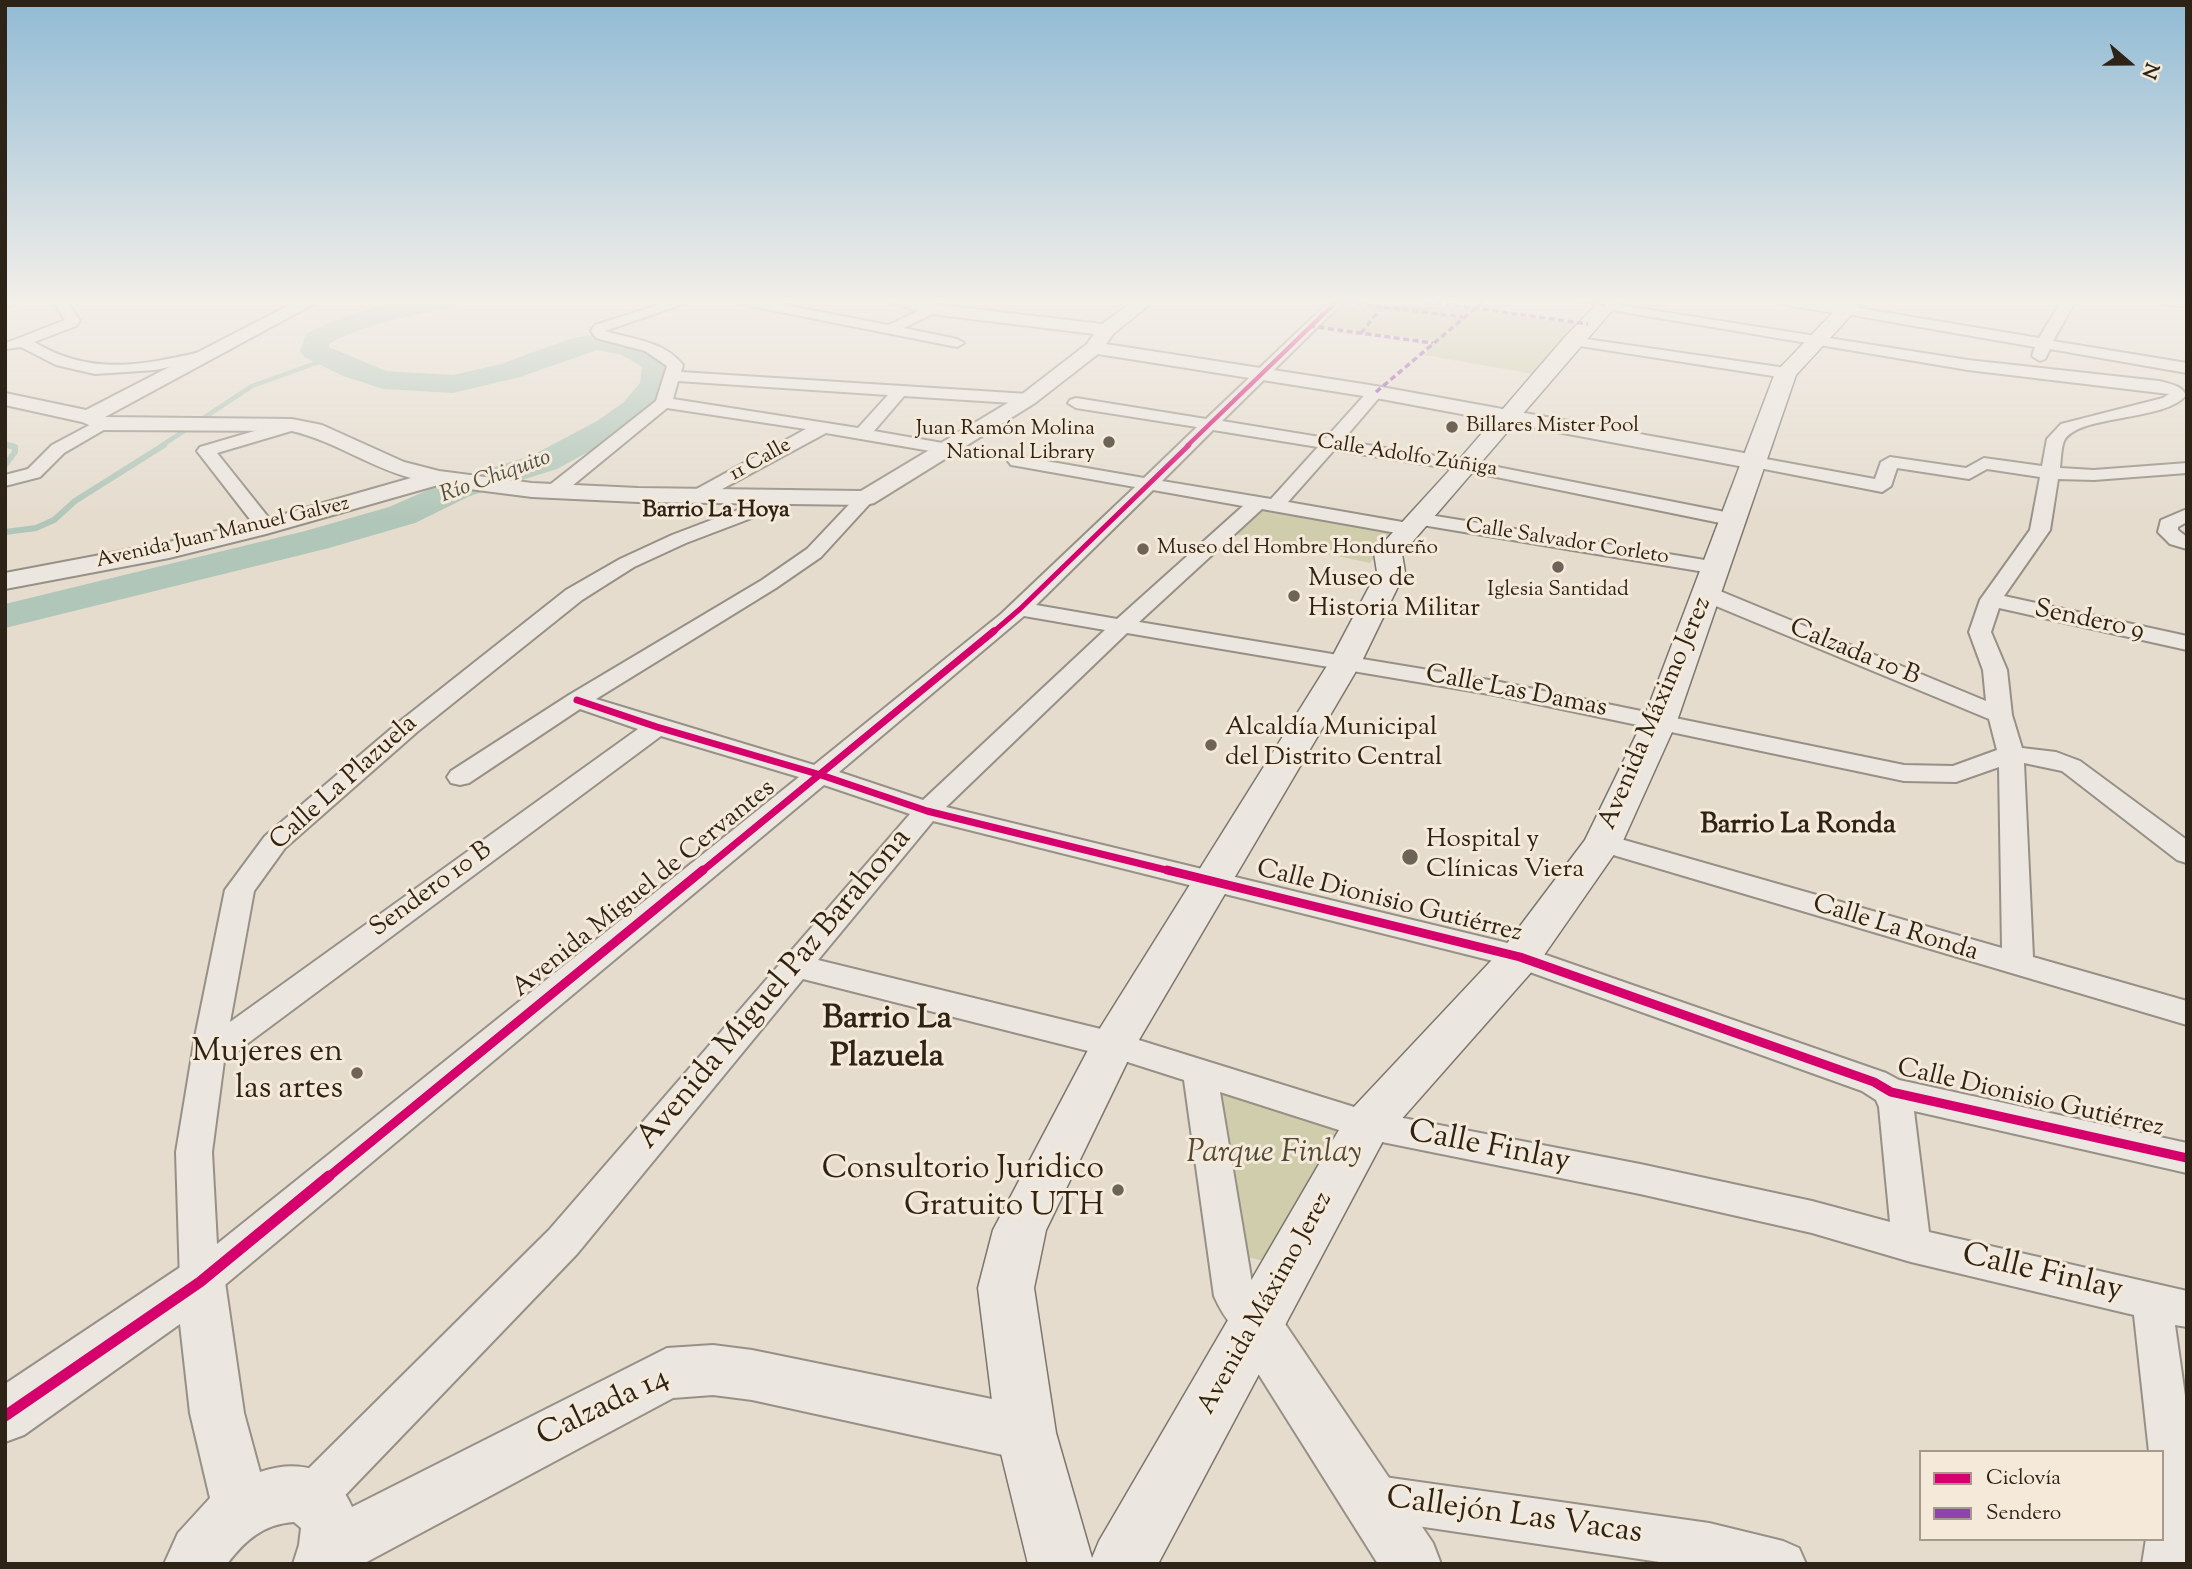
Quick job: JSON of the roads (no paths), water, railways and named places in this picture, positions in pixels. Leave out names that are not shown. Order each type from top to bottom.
[{"type":"main road","points":[[1061,1564],[1026,1433],[1006,1288],[1020,1230],[1113,1045],[1346,661],[1391,572],[1388,554],[1545,373]]},
{"type":"main road","name":"Avenida Máximo Jerez","points":[[1122,1564],[1367,1125],[1520,957],[1603,843],[1660,721],[1786,373]]},
{"type":"street","points":[[8,481],[34,473],[58,449],[95,420],[177,373]]},
{"type":"street","points":[[460,777],[577,700],[769,584],[814,553],[866,498],[1028,400],[1062,373]]},
{"type":"street","points":[[1254,373],[1510,416],[1882,486],[1890,462],[1969,474],[1983,463],[2051,473],[2094,475],[2187,468]]},
{"type":"street","points":[[2018,966],[2011,754],[2000,715],[1994,670],[1980,632],[1991,600],[2040,530],[2056,439],[2067,428],[2155,406],[2178,395],[2176,391],[2159,386],[2029,373]]},
{"type":"street","name":"Avenida Miguel de Cervantes","points":[[5,1416],[200,1282],[821,775],[1020,609],[1259,374]]},
{"type":"street","points":[[554,491],[664,402],[673,376],[1028,400]]},
{"type":"street","points":[[862,434],[900,391]]},
{"type":"street","name":"Avenida Miguel Paz Barahona","points":[[312,1497],[563,1242],[927,811],[1120,628],[1268,503],[1329,444],[1376,393]]},
{"type":"street","points":[[5,400],[95,420],[157,425],[292,425],[314,430],[396,467],[442,478],[554,491],[792,496]]},
{"type":"street","points":[[664,402],[948,449]]},
{"type":"street","name":"Calle Adolfo Zúñiga","points":[[1076,403],[1467,466],[1735,520]]},
{"type":"street","points":[[266,527],[206,451],[292,425]]},
{"type":"street","name":"11 Calle","points":[[698,496],[823,427]]},
{"type":"street","name":"Calle Salvador Corleto","points":[[1017,461],[1268,503],[1717,568]]},
{"type":"street","name":"Avenida Juan Manuel Galvez","points":[[5,582],[169,550],[266,527],[442,478]]},
{"type":"street","name":"Calle La Plazuela","points":[[241,1510],[217,1413],[200,1282],[194,1152],[208,1055],[240,890],[275,842],[294,823],[495,655],[574,595],[627,563],[679,539],[792,496],[866,498]]},
{"type":"street","points":[[2187,515],[2168,524],[2168,531],[2177,540],[2187,543]]},
{"type":"street","name":"Calzada 10 B","points":[[1707,594],[2000,715]]},
{"type":"street","name":"Sendero 9","points":[[1991,600],[2187,643]]},
{"type":"street","name":"Calle Las Damas","points":[[1020,609],[1120,628],[1346,661],[1660,721],[1904,773],[1956,774],[2011,754],[2056,761],[2071,766],[2187,854]]},
{"type":"street","name":"Calle Dionisio Gutiérrez","points":[[577,700],[657,727],[821,775],[927,811],[1520,957],[1874,1082],[1891,1092],[2187,1158]]},
{"type":"street","name":"Sendero 10 B","points":[[208,1055],[657,727]]},
{"type":"street","name":"Calle La Ronda","points":[[1603,843],[2018,966],[2187,1013]]},
{"type":"street","name":"Calle Finlay","points":[[797,966],[1113,1045],[1367,1125],[1640,1179],[1812,1217],[1911,1245],[2169,1304]]},
{"type":"street","points":[[1200,1073],[1234,1296],[1255,1323],[1412,1564]]},
{"type":"street","points":[[1891,1092],[1896,1107],[1911,1245]]},
{"type":"street","points":[[2165,1564],[2176,1496],[2169,1304]]},
{"type":"street","name":"Calzada 14","points":[[325,1558],[667,1373],[713,1370],[752,1375],[1026,1433]]},
{"type":"street","points":[[193,1564],[203,1545],[220,1526],[241,1510],[279,1494],[297,1493],[312,1497],[323,1506],[329,1517],[331,1531],[325,1558]]},
{"type":"street","name":"Callejón Las Vacas","points":[[1368,1496],[1709,1546],[1783,1564]]},
{"type":"waterway","points":[[161,446],[252,386],[288,373]]},
{"type":"waterway","name":"Río Chiquito","points":[[363,373],[383,380],[453,384],[500,373]]},
{"type":"waterway","name":"Río Chiquito","points":[[5,616],[316,540],[402,515],[458,489],[545,462],[608,428],[635,409],[655,384],[656,373]]},
{"type":"waterway","points":[[5,444],[13,446]]},
{"type":"waterway","points":[[5,465],[15,452],[15,447],[7,445]]},
{"type":"waterway","points":[[5,532],[36,528],[54,520],[75,501],[164,445]]},
{"type":"place","name":"Billares Mister Pool","points":[[1452,427]]},
{"type":"place","name":"Juan Ramón Molina National Library","points":[[1109,442]]},
{"type":"place","name":"Museo del Hombre Hondureño","points":[[1143,549]]},
{"type":"place","name":"Iglesia Santidad","points":[[1558,567]]},
{"type":"place","name":"Museo de Historia Militar","points":[[1294,596]]},
{"type":"place","name":"Alcaldía Municipal del Distrito Central","points":[[1211,745]]},
{"type":"place","name":"Hospital y Clínicas Viera","points":[[1410,857]]},
{"type":"place","name":"Mujeres en las artes","points":[[357,1073]]},
{"type":"place","name":"Consultorio Juridico Gratuito UTH","points":[[1118,1190]]},
{"type":"district","name":"Barrio La Hoya","points":[[716,512]]},
{"type":"district","name":"Barrio La Ronda","points":[[1798,827]]},
{"type":"district","name":"Barrio La Plazuela","points":[[887,1040]]},
{"type":"park label","name":"Parque Finlay","points":[[1274,1156]]}]
